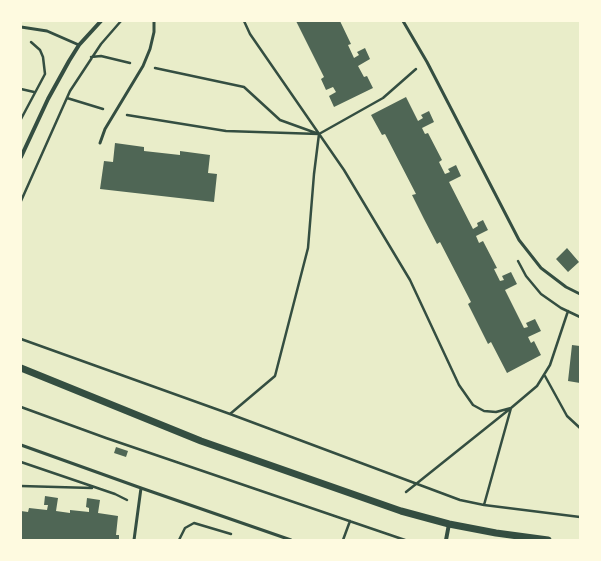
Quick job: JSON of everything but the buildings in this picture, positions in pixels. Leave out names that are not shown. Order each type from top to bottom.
[{"type":"street","points":[[21,157],[48,99],[79,45],[101,21]]},
{"type":"street","points":[[21,368],[201,441],[401,511],[449,524],[496,533],[548,540]]},
{"type":"street","points":[[446,540],[449,524]]},
{"type":"lane","points":[[100,143],[105,129],[143,66],[150,49],[154,32],[154,21]]},
{"type":"lane","points":[[402,21],[427,62],[519,240],[541,268],[566,287],[580,294]]},
{"type":"lane","points":[[21,28],[47,31],[79,45]]},
{"type":"lane","points":[[21,445],[291,540]]},
{"type":"lane","points":[[134,540],[141,488]]},
{"type":"path","points":[[21,201],[67,98],[91,57],[121,21]]},
{"type":"path","points":[[244,21],[250,34],[344,170],[410,280],[465,395],[473,405],[484,411],[496,412],[511,408]]},
{"type":"path","points":[[21,119],[34,92],[45,74],[43,57],[40,50],[29,41]]},
{"type":"path","points":[[91,57],[101,56],[244,86],[280,120],[319,134]]},
{"type":"path","points":[[67,98],[115,113],[226,131],[319,134],[383,98],[418,67]]},
{"type":"path","points":[[21,89],[34,92]]},
{"type":"path","points":[[230,414],[275,376],[308,248],[319,134]]},
{"type":"path","points":[[406,492],[537,386],[550,365],[568,311]]},
{"type":"path","points":[[21,339],[230,414],[460,500],[484,505],[580,517]]},
{"type":"path","points":[[544,376],[567,416],[580,428]]},
{"type":"path","points":[[21,408],[113,441],[405,540]]},
{"type":"path","points":[[484,505],[511,408]]},
{"type":"path","points":[[21,462],[124,497],[129,502]]},
{"type":"path","points":[[21,486],[96,488]]},
{"type":"path","points":[[343,540],[350,521]]},
{"type":"path","points":[[179,540],[185,528],[194,522],[236,536]]}]
